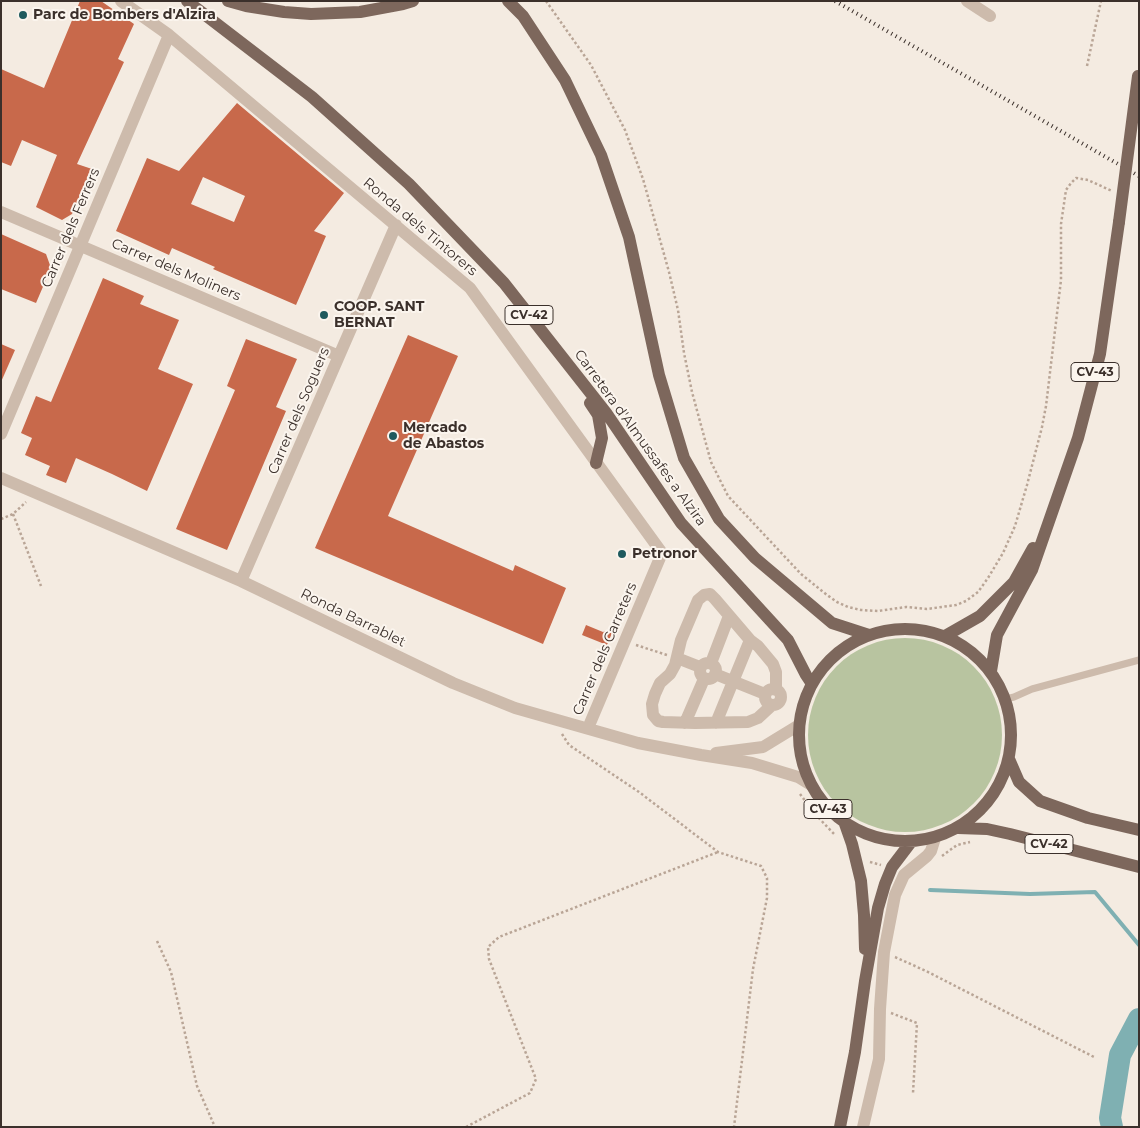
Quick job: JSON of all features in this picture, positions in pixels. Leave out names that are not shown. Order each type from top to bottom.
[{"type":"main road","name":"Carretera d'Almussafes a Alzira","points":[[187,1],[319,103],[409,184],[504,283],[607,414],[681,523],[788,640],[812,684]]},
{"type":"main road","points":[[228,1],[284,12],[311,14],[360,12],[413,1]]},
{"type":"main road","points":[[508,1],[523,16],[565,80],[601,154],[629,237],[659,375],[684,458],[719,519],[754,558],[832,624],[869,635]]},
{"type":"main road","name":"CV-43","points":[[991,671],[997,635],[1032,570],[1051,518],[1078,438],[1100,354],[1138,74]]},
{"type":"main road","points":[[504,283],[598,415],[602,438],[596,463]]},
{"type":"main road","name":"CV-43","points":[[945,636],[980,616],[1014,582],[1051,518]]},
{"type":"main road","name":"CV-43","points":[[894,629],[920,629],[945,636],[962,645],[978,657],[991,671],[1006,699],[1011,719],[1012,739],[1009,759],[1002,780],[991,799],[976,815],[958,828],[935,838],[911,842],[893,842],[860,833],[845,824],[820,800],[811,786],[803,766],[799,746],[799,725],[806,697],[812,684],[827,663],[846,646],[869,635],[894,629]]},
{"type":"main road","points":[[1009,759],[1019,782],[1040,801],[1088,818],[1139,830]]},
{"type":"main road","name":"CV-43","points":[[845,824],[857,859],[861,881],[864,915],[865,981]]},
{"type":"main road","name":"CV-42","points":[[958,828],[987,829],[1139,867]]},
{"type":"main road","name":"CV-43","points":[[840,1127],[855,1052],[878,908],[892,867],[911,842]]},
{"type":"street","name":"Ronda dels Tintorers","points":[[121,1],[169,35],[470,288],[662,553]]},
{"type":"street","points":[[967,1],[990,16]]},
{"type":"street","name":"Carrer dels Ferrers","points":[[1,434],[169,35]]},
{"type":"street","name":"Carrer dels Moliners","points":[[1,212],[339,356]]},
{"type":"street","name":"Carrer dels Soguers","points":[[241,581],[396,225]]},
{"type":"street","name":"Ronda Barrablet","points":[[1,478],[241,581],[453,683],[515,708],[638,743],[752,763],[798,777],[811,786]]},
{"type":"street","name":"Carrer dels Carreters","points":[[588,728],[662,553]]},
{"type":"street","points":[[710,594],[750,640],[758,646],[773,664],[776,672],[770,692],[764,699],[771,706],[758,718],[748,722],[685,723],[658,721],[653,715],[652,704],[655,694],[660,683],[670,674],[675,665],[684,632],[698,600],[704,595],[710,594]]},
{"type":"street","points":[[685,723],[729,616]]},
{"type":"street","points":[[716,723],[750,640]]},
{"type":"street","points":[[677,658],[733,681],[770,692]]},
{"type":"street","points":[[701,755],[762,747],[799,725]]},
{"type":"street","points":[[863,1127],[879,1059],[884,952],[895,895],[904,875],[931,851],[935,838]]},
{"type":"lane","points":[[1006,699],[1032,689],[1139,660]]},
{"type":"path","points":[[546,1],[591,65],[625,130],[643,179],[669,272],[678,310],[692,392],[711,462],[728,496],[801,574],[837,602],[848,607],[878,611],[906,607],[927,609],[956,605],[966,601],[978,592],[988,578],[1015,526],[1042,427],[1061,280],[1062,224],[1066,190],[1076,178],[1088,180],[1117,194]]},
{"type":"path","points":[[1087,66],[1101,1]]},
{"type":"path","points":[[1,519],[13,514],[36,492]]},
{"type":"path","points":[[13,514],[41,586]]},
{"type":"path","points":[[625,641],[677,658]]},
{"type":"path","points":[[552,718],[569,745],[639,792],[718,852],[760,866],[767,878],[767,898],[753,969],[734,1127]]},
{"type":"path","points":[[466,1127],[530,1093],[536,1079],[490,959],[488,947],[499,937],[718,852]]},
{"type":"path","points":[[157,941],[171,972],[197,1086],[215,1127]]},
{"type":"path","points":[[884,952],[926,971],[1094,1057]]},
{"type":"path","points":[[880,1010],[917,1023],[913,1093]]},
{"type":"green space","points":[[905,638],[933,642],[951,650],[966,660],[980,674],[990,689],[998,707],[1002,735],[998,763],[990,781],[980,796],[966,810],[951,820],[933,828],[905,832],[877,828],[859,820],[844,810],[830,796],[820,781],[812,763],[808,735],[812,707],[820,689],[830,674],[844,660],[859,650],[877,642]]},
{"type":"building","points":[[80,1],[101,1],[134,24],[118,59],[124,62],[77,164],[92,169],[72,214],[62,220],[36,207],[57,155],[22,140],[11,166],[1,162],[1,69],[44,88]]},
{"type":"building","points":[[237,103],[344,193],[314,231],[326,236],[296,305],[213,269],[215,267],[172,248],[169,255],[116,231],[147,158],[179,171]],"holes":[[[203,177],[245,196],[234,222],[191,204]]]},
{"type":"building","points":[[1,234],[46,254],[51,268],[36,303],[1,289]]},
{"type":"building","points":[[103,278],[144,296],[140,304],[179,320],[158,369],[193,384],[147,491],[76,458],[66,483],[46,475],[50,466],[25,455],[32,438],[21,433],[36,396],[51,402]]},
{"type":"building","name":"Mercado de Abastos","points":[[408,335],[458,356],[388,516],[513,571],[515,565],[566,588],[543,644],[315,548]]},
{"type":"building","points":[[246,339],[297,359],[276,407],[286,411],[227,550],[176,529],[235,390],[227,386]]},
{"type":"building","points":[[1,344],[15,350],[1,382]]},
{"type":"building","points":[[586,625],[603,632],[614,628],[607,645],[582,635]]},
{"type":"waterway","points":[[930,890],[1030,894],[1095,892],[1139,945]]},
{"type":"waterway","points":[[1112,1127],[1110,1118],[1120,1055],[1139,1019]]},
{"type":"railway","points":[[835,1],[1139,176]]},
{"type":"place","name":"Parc de Bombers d'Alzira","points":[[23,15]]},
{"type":"place","name":"COOP. SANT BERNAT","points":[[324,315]]},
{"type":"place","name":"Mercado de Abastos","points":[[393,436]]},
{"type":"place","name":"Petronor","points":[[622,554]]}]
